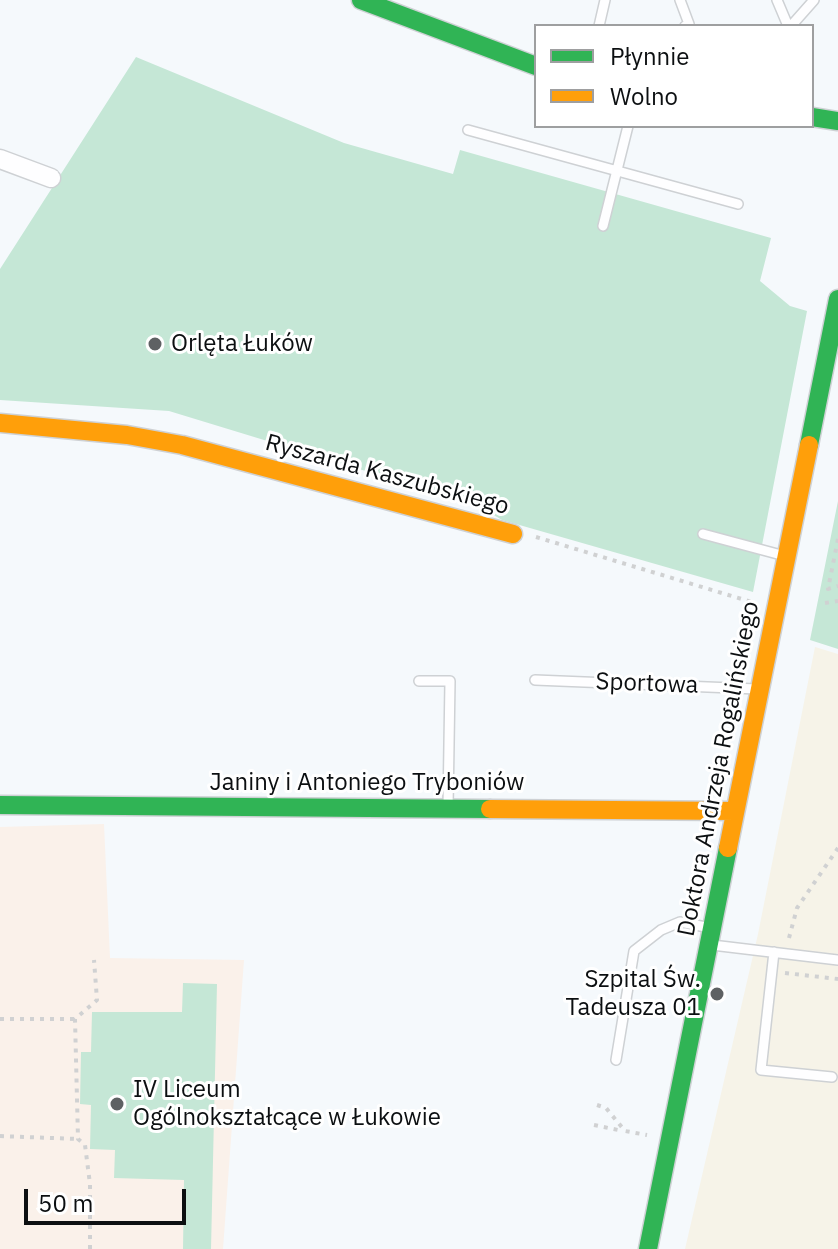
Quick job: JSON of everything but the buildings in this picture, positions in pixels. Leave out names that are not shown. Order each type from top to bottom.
[{"type":"street","points":[[361,0],[534,65]]},
{"type":"street","points":[[814,117],[838,121]]},
{"type":"street","points":[[0,159],[51,178]]},
{"type":"street","name":"Doktora Andrzeja Rogalińskiego","points":[[648,1249],[838,299]]},
{"type":"street","name":"Ryszarda Kaszubskiego","points":[[0,423],[127,435],[182,445],[513,534]]},
{"type":"street","name":"Janiny i Antoniego Tryboniów","points":[[0,805],[735,811]]},
{"type":"lane","points":[[599,24],[605,0]]},
{"type":"lane","points":[[680,0],[689,24]]},
{"type":"lane","points":[[777,0],[789,24]]},
{"type":"lane","points":[[792,24],[814,0]]},
{"type":"lane","points":[[603,226],[628,128]]},
{"type":"lane","points":[[468,130],[738,204]]},
{"type":"lane","points":[[703,534],[785,556]]},
{"type":"lane","name":"Sportowa","points":[[535,680],[760,689]]},
{"type":"lane","points":[[419,681],[450,681],[448,807]]},
{"type":"lane","points":[[616,1060],[634,951],[661,930],[680,922],[710,936],[774,952],[838,960]]},
{"type":"lane","points":[[774,952],[761,1070],[832,1077]]},
{"type":"path","name":"Ryszarda Kaszubskiego","points":[[513,534],[542,538],[755,603]]},
{"type":"path","points":[[838,539],[828,589],[838,586]]},
{"type":"path","points":[[825,603],[838,601]]},
{"type":"path","points":[[789,941],[797,908],[838,848]]},
{"type":"path","points":[[0,1019],[75,1019],[97,1000],[94,960]]},
{"type":"path","points":[[75,1019],[78,1139]]},
{"type":"path","points":[[597,1105],[606,1108],[625,1131]]},
{"type":"path","points":[[594,1125],[649,1136]]},
{"type":"path","points":[[0,1136],[78,1139],[85,1145],[86,1176],[90,1184],[90,1249]]},
{"type":"shaded area","points":[[815,647],[838,654],[838,1249],[685,1249],[758,934]]},
{"type":"shaded area","name":"IV Liceum Ogólnokształcące w Łukowie","points":[[104,824],[110,958],[244,960],[223,1249],[0,1249],[0,827]]},
{"type":"green space","name":"Orlęta Łuków","points":[[136,57],[344,143],[453,174],[460,150],[771,238],[760,281],[790,306],[807,311],[753,592],[502,520],[477,505],[169,411],[0,400],[0,269]]},
{"type":"green space","points":[[838,501],[838,649],[810,640]]},
{"type":"green space","points":[[183,983],[217,984],[211,1249],[183,1249],[184,1180],[114,1178],[115,1150],[90,1149],[91,1105],[80,1104],[81,1052],[91,1052],[92,1012],[182,1012]]},
{"type":"traffic: fast","points":[[361,0],[534,65]]},
{"type":"traffic: fast","points":[[814,117],[838,121]]},
{"type":"traffic: fast","points":[[809,445],[838,299]]},
{"type":"traffic: fast","points":[[0,805],[490,809]]},
{"type":"traffic: fast","points":[[648,1249],[728,848]]},
{"type":"traffic: slow","points":[[0,423],[127,435],[182,445],[513,534]]},
{"type":"traffic: slow","points":[[728,848],[809,445]]},
{"type":"traffic: slow","points":[[490,809],[735,811]]},
{"type":"place","name":"Orlęta Łuków","points":[[155,344]]},
{"type":"place","name":"Szpital Św. Tadeusza 01","points":[[717,994]]},
{"type":"place","name":"IV Liceum Ogólnokształcące w Łukowie","points":[[117,1104]]}]
